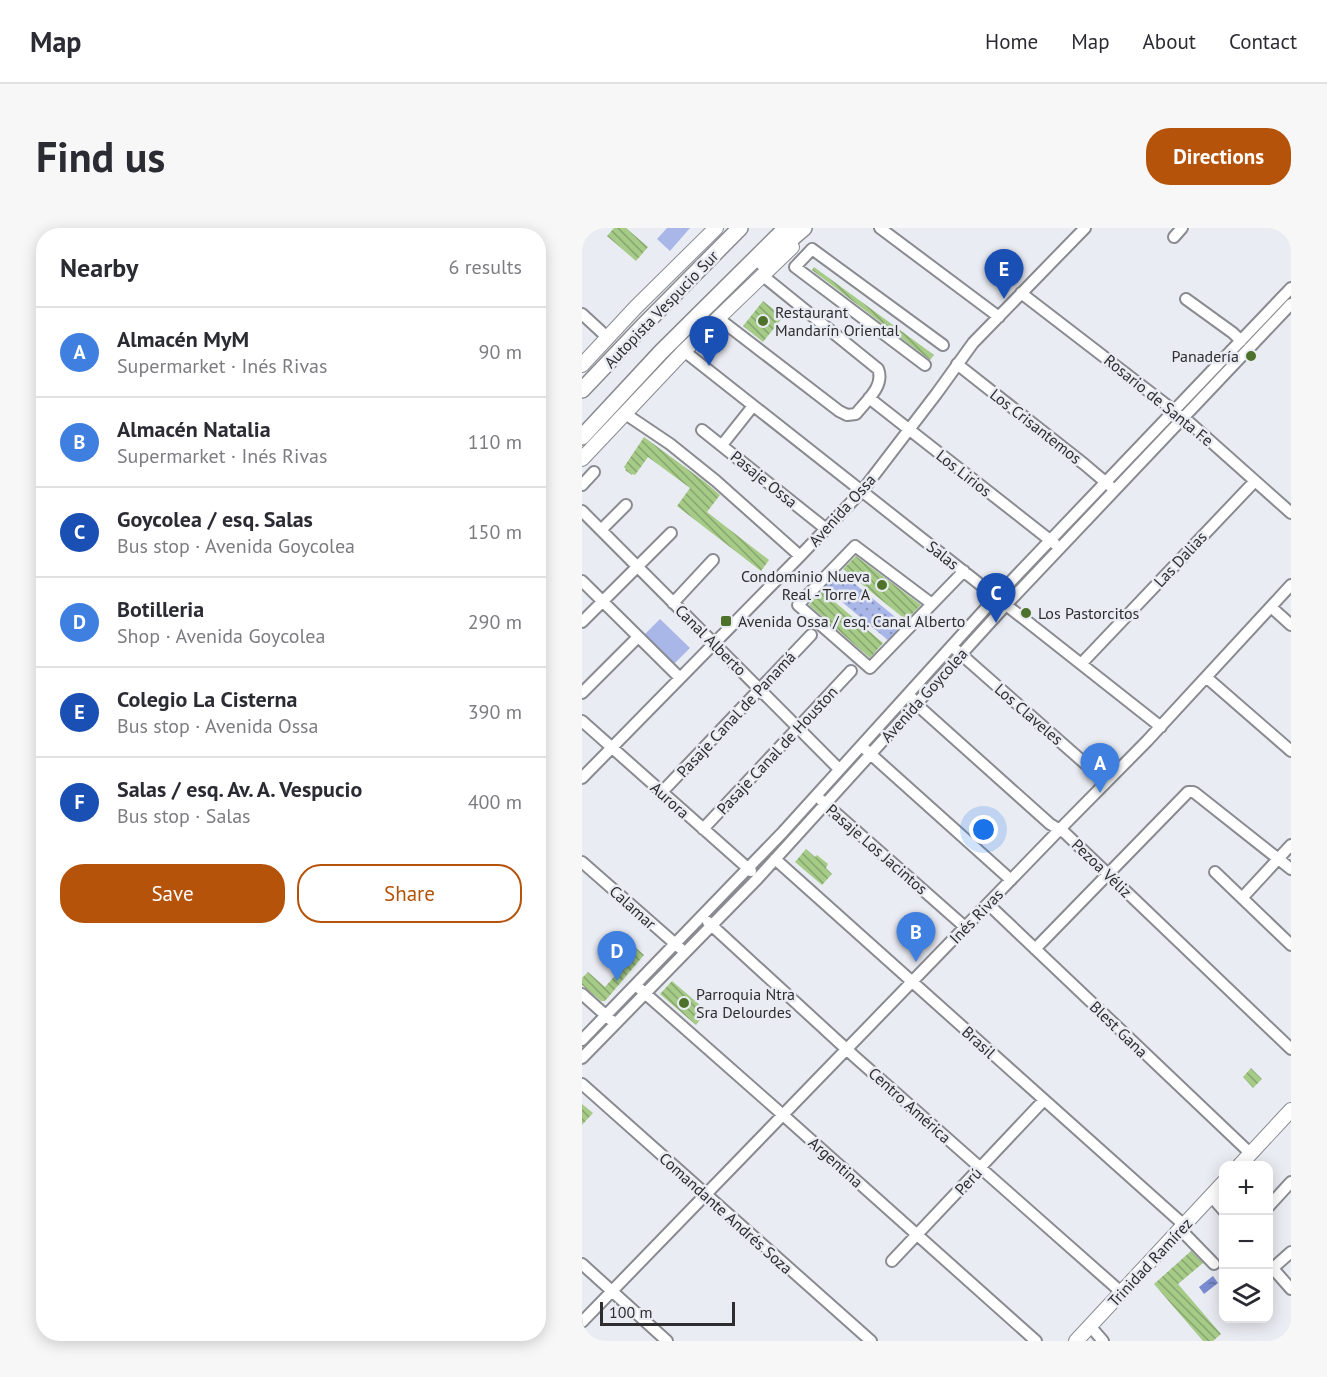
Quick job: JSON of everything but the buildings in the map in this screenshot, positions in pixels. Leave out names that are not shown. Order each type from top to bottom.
[{"type":"highway","points":[[644,325],[730,228]]},
{"type":"highway","name":"Autopista Vespucio Sur","points":[[582,390],[740,228]]},
{"type":"highway","name":"Autopista Vespucio Sur","points":[[582,437],[661,352],[786,228]]},
{"type":"highway","points":[[661,352],[804,228]]},
{"type":"main road","points":[[582,365],[716,228]]},
{"type":"main road","points":[[582,459],[684,351],[810,228]]},
{"type":"main road","points":[[1243,1161],[1290,1113]]},
{"type":"main road","name":"Trinidad Ramírez","points":[[1076,1341],[1219,1187]]},
{"type":"street","points":[[880,228],[999,317]]},
{"type":"street","name":"Avenida Ossa","points":[[582,778],[861,491],[973,343],[1085,228]]},
{"type":"street","points":[[1173,237],[1182,228]]},
{"type":"street","points":[[795,267],[812,249],[943,345]]},
{"type":"street","points":[[782,257],[925,365]]},
{"type":"street","points":[[718,318],[843,414],[856,414],[878,386],[880,374],[878,369],[763,276]]},
{"type":"street","name":"Avenida Goycolea","points":[[1179,414],[1241,340],[1291,288]]},
{"type":"street","name":"Rosario de Santa Fe","points":[[1021,293],[1179,414],[1291,513]]},
{"type":"street","points":[[1186,299],[1241,340]]},
{"type":"street","name":"Avenida Goycolea","points":[[582,1040],[816,795],[996,597],[1055,544],[1179,414],[1291,304]]},
{"type":"street","points":[[582,314],[607,337]]},
{"type":"street","name":"Salas","points":[[684,351],[1161,727]]},
{"type":"street","name":"Los Crisantemos","points":[[957,364],[1110,487]]},
{"type":"street","name":"Los Lirios","points":[[869,398],[1055,544]]},
{"type":"street","points":[[722,445],[753,406]]},
{"type":"street","points":[[624,413],[670,444],[716,481],[800,556]]},
{"type":"street","name":"Pasaje Ossa","points":[[702,430],[826,529]]},
{"type":"street","points":[[582,485],[594,472]]},
{"type":"street","name":"Las Dalias","points":[[1081,664],[1255,481]]},
{"type":"street","points":[[601,531],[626,505]]},
{"type":"street","name":"Canal Alberto","points":[[582,511],[839,769]]},
{"type":"street","points":[[582,622],[671,533]]},
{"type":"street","name":"Avenida Goycolea","points":[[582,1058],[758,878],[1006,605],[1055,544]]},
{"type":"street","points":[[932,604],[855,546],[798,605],[870,668],[932,604],[963,571]]},
{"type":"street","points":[[673,603],[713,560]]},
{"type":"street","points":[[582,581],[680,678]]},
{"type":"street","name":"Inés Rivas","points":[[582,1322],[1161,727],[1291,585]]},
{"type":"street","points":[[1271,607],[1291,625]]},
{"type":"street","name":"Pasaje Canal de Panamá","points":[[662,792],[811,635]]},
{"type":"street","points":[[582,693],[638,637]]},
{"type":"street","name":"Los Claveles","points":[[951,646],[1106,782]]},
{"type":"street","name":"Pasaje Canal de Houston","points":[[703,829],[850,671]]},
{"type":"street","points":[[1206,677],[1291,751]]},
{"type":"street","name":"Pezoa Véliz","points":[[909,693],[916,704],[1053,827],[1065,833],[1291,1049]]},
{"type":"street","name":"Aurora","points":[[582,722],[758,878]]},
{"type":"street","points":[[860,746],[1011,880]]},
{"type":"street","points":[[1035,949],[1186,793],[1191,791],[1291,869]]},
{"type":"street","name":"Pasaje Los Jacintos","points":[[816,795],[965,927]]},
{"type":"street","points":[[1242,898],[1291,845]]},
{"type":"street","name":"Brasil","points":[[775,859],[1182,1227],[1214,1264]]},
{"type":"street","name":"Calamar","points":[[582,862],[684,952]]},
{"type":"street","points":[[1215,872],[1291,945]]},
{"type":"street","name":"Blest Gana","points":[[988,904],[1250,1153]]},
{"type":"street","name":"Centro América","points":[[702,915],[847,1049],[1121,1292]]},
{"type":"street","name":"Argentina","points":[[635,985],[1036,1341]]},
{"type":"street","points":[[582,994],[615,1024]]},
{"type":"street","name":"Comandante Andrés Soza","points":[[582,1084],[871,1341]]},
{"type":"street","name":"Perú","points":[[892,1261],[1044,1100]]},
{"type":"street","points":[[1273,1202],[1291,1182]]},
{"type":"street","points":[[1211,1196],[1219,1205]]},
{"type":"street","points":[[1273,1265],[1291,1252]]},
{"type":"street","points":[[582,1264],[667,1341]]},
{"type":"street","points":[[1273,1268],[1291,1289]]},
{"type":"street","points":[[1090,1326],[1103,1341]]},
{"type":"shaded area","points":[[667,228],[690,228],[670,251],[657,239]]},
{"type":"shaded area","points":[[839,571],[905,625],[889,641],[824,587]]},
{"type":"shaded area","points":[[660,619],[690,648],[674,664],[644,635]]},
{"type":"water","points":[[1213,1276],[1218,1283],[1204,1294],[1199,1287]]},
{"type":"place","name":"Colegio La Cisterna","points":[[1004,299]]},
{"type":"place","name":"Restaurant Mandarín Oriental","points":[[763,321]]},
{"type":"place","name":"Panadería","points":[[1251,356]]},
{"type":"place","name":"Salas / esq. Av. A. Vespucio","points":[[709,366]]},
{"type":"place","name":"Condominio Nueva Real - Torre A","points":[[882,585]]},
{"type":"place","name":"Los Pastorcitos","points":[[1026,613]]},
{"type":"place","name":"Avenida Ossa / esq. Canal Alberto","points":[[726,621]]},
{"type":"place","name":"Goycolea / esq. Salas","points":[[996,623]]},
{"type":"place","name":"Almacén MyM","points":[[1100,793]]},
{"type":"place","name":"Almacén Natalia","points":[[916,962]]},
{"type":"place","name":"Botilleria","points":[[617,981]]},
{"type":"place","name":"Parroquia Ntra Sra Delourdes","points":[[684,1003]]}]
